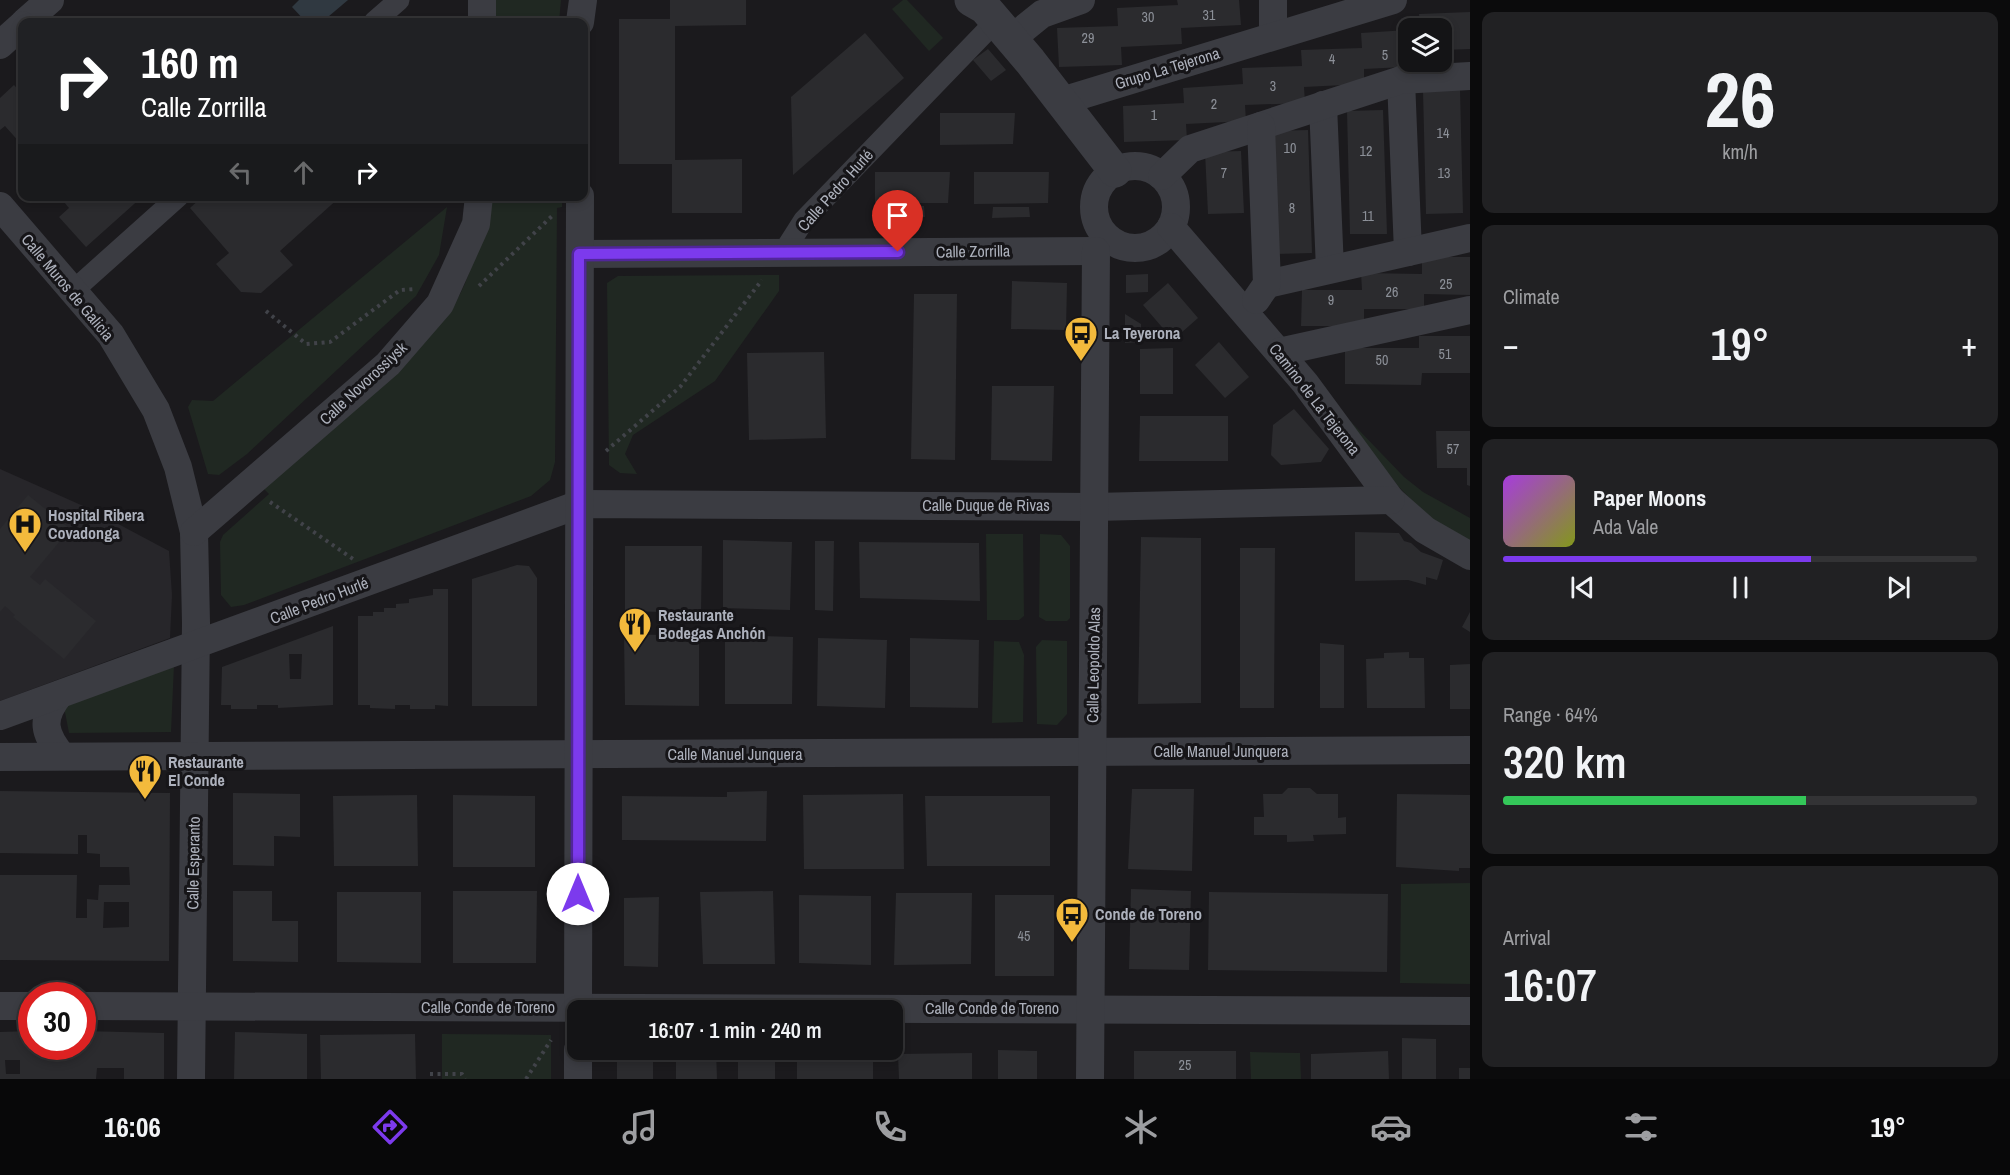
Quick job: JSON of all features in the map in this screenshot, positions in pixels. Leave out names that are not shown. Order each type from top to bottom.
[{"type":"street","points":[[30,18],[50,0]]},
{"type":"street","points":[[379,18],[399,0]]},
{"type":"street","points":[[482,0],[482,18]]},
{"type":"street","points":[[581,18],[583,0]]},
{"type":"street","points":[[990,14],[1081,0]]},
{"type":"street","points":[[1273,0],[1273,34]]},
{"type":"street","name":"Grupo La Tejerona","points":[[1062,101],[1273,34],[1393,0]]},
{"type":"street","points":[[990,14],[1062,101],[1115,171]]},
{"type":"street","name":"Calle Pedro Hurlé","points":[[783,253],[804,220],[990,14]]},
{"type":"street","points":[[0,45],[18,29]]},
{"type":"street","points":[[1162,176],[1190,149],[1323,105],[1401,80],[1470,76]]},
{"type":"street","points":[[1401,80],[1408,252]]},
{"type":"street","points":[[1323,105],[1330,269]]},
{"type":"street","points":[[1247,314],[1267,284],[1261,126]]},
{"type":"street","points":[[1131,166],[1148,168],[1162,176],[1171,188],[1176,201],[1176,214],[1171,227],[1155,243],[1133,248],[1101,243],[1095,216],[1096,194],[1104,181],[1115,171],[1131,166]]},
{"type":"street","points":[[74,290],[172,201]]},
{"type":"street","name":"Calle Novorossiysk","points":[[194,532],[388,364],[440,304],[476,224],[478,201]]},
{"type":"street","points":[[578,1000],[580,201]]},
{"type":"street","name":"Calle Muros de Galicia","points":[[0,206],[111,335],[156,410],[178,467],[194,532],[195,646]]},
{"type":"street","name":"Camino de La Tejerona","points":[[1171,227],[1279,352],[1391,500],[1425,530],[1470,556]]},
{"type":"street","points":[[1267,284],[1470,238]]},
{"type":"street","name":"Calle Zorrilla","points":[[579,254],[783,253],[1101,243]]},
{"type":"street","name":"Calle Leopoldo Alas","points":[[1090,1079],[1094,507],[1101,243]]},
{"type":"street","points":[[1279,352],[1470,310]]},
{"type":"street","name":"Calle Duque de Rivas","points":[[580,504],[1094,507],[1391,500]]},
{"type":"street","name":"Calle Pedro Hurlé","points":[[0,716],[580,504]]},
{"type":"street","name":"Calle Esperanto","points":[[191,1079],[195,646]]},
{"type":"street","points":[[59,695],[48,708],[46,725],[50,742],[62,756]]},
{"type":"street","name":"Calle Manuel Junquera","points":[[0,757],[1470,750]]},
{"type":"street","points":[[0,1006],[18,1006]]},
{"type":"street","name":"Calle Conde de Toreno","points":[[96,1006],[567,1009]]},
{"type":"street","name":"Calle Conde de Toreno","points":[[903,1009],[1470,1011]]},
{"type":"street","points":[[566,1042],[578,1079]]},
{"type":"path","points":[[580,454],[603,454],[680,387],[783,253]]},
{"type":"path","points":[[262,497],[361,564]]},
{"type":"path","points":[[526,1079],[566,1042]]},
{"type":"path","points":[[429,1074],[462,1074],[465,1079]]},
{"type":"shaded area","points":[[299,0],[348,0],[327,18],[302,18],[292,7]]},
{"type":"shaded area","points":[[493,0],[561,0],[559,18],[493,18]]},
{"type":"shaded area","points":[[903,0],[907,0],[943,38],[929,51],[892,9]]},
{"type":"shaded area","points":[[486,201],[562,201],[562,207],[557,208],[555,462],[550,480],[531,496],[244,605],[231,607],[221,595],[220,542],[223,535],[269,494],[263,488],[447,315],[469,274]]},
{"type":"shaded area","points":[[447,207],[439,255],[416,296],[247,454],[219,475],[208,474],[188,407],[192,400],[213,401]]},
{"type":"shaded area","points":[[779,275],[779,291],[715,381],[633,435],[625,454],[637,474],[620,473],[609,465],[607,283],[618,276]]},
{"type":"shaded area","points":[[1329,399],[1404,477],[1423,492],[1470,518],[1470,546],[1435,524],[1398,486]]},
{"type":"shaded area","points":[[0,469],[90,509],[169,551],[172,595],[170,638],[0,701]]},
{"type":"shaded area","points":[[986,534],[1023,534],[1024,616],[1019,620],[987,620]]},
{"type":"shaded area","points":[[1040,534],[1061,535],[1070,546],[1070,618],[1067,621],[1046,621],[1039,617]]},
{"type":"shaded area","points":[[1042,640],[1067,641],[1067,714],[1057,725],[1037,724],[1036,647]]},
{"type":"shaded area","points":[[994,641],[1019,642],[1024,655],[1023,722],[992,723]]},
{"type":"shaded area","points":[[174,665],[171,732],[69,733],[64,707]]},
{"type":"shaded area","points":[[1470,883],[1470,984],[1400,983],[1401,884]]},
{"type":"shaded area","points":[[442,1034],[551,1035],[551,1079],[442,1079]]},
{"type":"shaded area","points":[[1250,1052],[1300,1053],[1301,1079],[1251,1079]]},
{"type":"building","points":[[670,0],[746,0],[746,25],[675,26],[675,160],[742,159],[742,213],[672,213],[672,164],[619,164],[619,19],[670,19]]},
{"type":"building","points":[[1177,0],[1239,0],[1241,25],[1181,28],[1182,44],[1121,47],[1122,65],[1059,67],[1057,28],[1118,26],[1117,8],[1178,5]]},
{"type":"building","points":[[1470,12],[1470,49],[1452,50],[1452,18],[1419,18],[1419,14]]},
{"type":"building","points":[[1398,31],[1398,67],[1364,69],[1364,84],[1304,87],[1305,103],[1245,105],[1246,121],[1186,124],[1187,140],[1124,142],[1123,106],[1184,103],[1183,88],[1243,84],[1242,68],[1302,66],[1301,50],[1362,48],[1361,33]]},
{"type":"building","points":[[865,33],[904,78],[793,175],[791,97]]},
{"type":"building","points":[[988,49],[1006,70],[991,81],[973,60]]},
{"type":"building","points":[[14,85],[18,90],[18,141],[5,126],[0,130],[0,98]]},
{"type":"building","points":[[1423,90],[1460,90],[1463,213],[1426,214]]},
{"type":"building","points":[[1383,110],[1387,234],[1350,234],[1347,111]]},
{"type":"building","points":[[940,113],[1015,113],[1013,144],[940,145]]},
{"type":"building","points":[[1308,130],[1312,253],[1276,254],[1271,131]]},
{"type":"building","points":[[1241,151],[1244,213],[1208,214],[1205,152]]},
{"type":"building","points":[[875,172],[950,172],[948,203],[875,203]]},
{"type":"building","points":[[974,172],[1049,172],[1048,203],[974,204]]},
{"type":"building","points":[[63,201],[137,201],[86,247],[59,217],[69,208]]},
{"type":"building","points":[[198,201],[335,201],[280,251],[293,265],[261,293],[241,292],[216,264],[229,253],[190,208]]},
{"type":"building","points":[[888,206],[924,206],[925,217],[887,217]]},
{"type":"building","points":[[993,207],[1029,207],[1030,217],[992,218]]},
{"type":"building","points":[[1422,257],[1470,257],[1470,295],[1424,294],[1424,309],[1364,309],[1364,326],[1301,326],[1302,290],[1362,290],[1361,273],[1422,274]]},
{"type":"building","points":[[1148,274],[1148,292],[1126,293],[1126,275]]},
{"type":"building","points":[[1012,281],[1067,283],[1066,330],[1011,329]]},
{"type":"building","points":[[1168,283],[1198,318],[1173,340],[1143,305]]},
{"type":"building","points":[[914,294],[957,294],[955,460],[911,459]]},
{"type":"building","points":[[1125,314],[1141,324],[1141,342],[1125,343]]},
{"type":"building","points":[[1419,336],[1470,336],[1470,373],[1422,373],[1421,385],[1345,384],[1345,348],[1419,348]]},
{"type":"building","points":[[1219,342],[1249,377],[1225,398],[1195,365]]},
{"type":"building","points":[[1173,348],[1173,394],[1140,394],[1140,349]]},
{"type":"building","points":[[824,352],[826,438],[749,440],[747,353]]},
{"type":"building","points":[[992,386],[1054,386],[1052,461],[991,460]]},
{"type":"building","points":[[1294,409],[1329,449],[1321,462],[1281,465],[1271,455],[1273,425]]},
{"type":"building","points":[[1140,416],[1228,416],[1228,461],[1139,461]]},
{"type":"building","points":[[1436,431],[1470,431],[1470,486],[1467,485],[1467,468],[1437,468]]},
{"type":"building","name":"Hospital Ribera Covadonga","points":[[28,495],[70,529],[30,577],[40,585],[45,579],[96,621],[64,659],[13,617],[15,615],[5,606],[0,612],[0,529]]},
{"type":"building","points":[[1355,532],[1399,533],[1404,541],[1411,543],[1421,552],[1443,560],[1437,580],[1426,577],[1426,585],[1408,580],[1355,581]]},
{"type":"building","points":[[1141,537],[1201,538],[1201,703],[1138,704]]},
{"type":"building","points":[[723,540],[792,542],[790,610],[723,608]]},
{"type":"building","points":[[815,541],[834,541],[833,611],[815,610]]},
{"type":"building","points":[[859,542],[979,543],[980,601],[860,598]]},
{"type":"building","points":[[625,546],[702,546],[701,613],[625,611]]},
{"type":"building","points":[[1240,548],[1275,548],[1274,708],[1240,708]]},
{"type":"building","points":[[517,565],[529,566],[537,578],[537,706],[472,706],[472,579]]},
{"type":"building","points":[[433,589],[448,589],[448,706],[435,705],[435,709],[410,709],[410,705],[395,705],[395,709],[358,705],[358,616],[373,616],[373,612],[384,612],[384,608],[396,608],[396,604],[409,603],[409,599],[433,595]]},
{"type":"building","points":[[1470,612],[1470,632],[1462,627]]},
{"type":"building","points":[[333,626],[333,705],[278,708],[278,705],[257,705],[257,709],[231,709],[231,705],[221,705],[222,667]],"holes":[[[289,654],[302,654],[301,679],[290,679]]]},
{"type":"building","points":[[624,634],[699,636],[699,706],[625,705]]},
{"type":"building","points":[[725,635],[793,637],[792,704],[725,704]]},
{"type":"building","points":[[818,638],[887,640],[885,708],[817,706]]},
{"type":"building","points":[[910,638],[979,640],[978,708],[910,707]]},
{"type":"building","points":[[1320,643],[1344,645],[1344,708],[1320,708]]},
{"type":"building","points":[[1409,652],[1409,658],[1424,658],[1425,708],[1367,708],[1366,659],[1384,658],[1384,653]]},
{"type":"building","points":[[1470,664],[1470,709],[1450,709],[1450,665]]},
{"type":"building","points":[[1288,788],[1310,788],[1317,794],[1338,794],[1338,818],[1346,817],[1346,834],[1313,835],[1314,841],[1287,842],[1287,835],[1254,835],[1254,817],[1264,817],[1263,794],[1282,794]]},
{"type":"building","points":[[1132,789],[1194,789],[1192,871],[1128,869]]},
{"type":"building","points":[[0,791],[170,793],[169,961],[0,960],[0,875],[77,875],[76,918],[87,918],[87,899],[98,900],[99,885],[130,885],[129,867],[100,867],[100,854],[87,853],[87,835],[78,835],[78,854],[0,853]],"holes":[[[104,902],[129,902],[129,927],[103,928]]]},
{"type":"building","points":[[767,791],[766,841],[622,840],[622,796],[727,797],[727,792]]},
{"type":"building","points":[[233,793],[300,794],[300,837],[274,836],[274,866],[233,865]]},
{"type":"building","points":[[903,794],[904,869],[804,869],[803,795]]},
{"type":"building","points":[[1397,794],[1470,795],[1470,868],[1459,868],[1459,871],[1396,867]]},
{"type":"building","points":[[417,795],[418,866],[334,866],[333,796]]},
{"type":"building","points":[[453,795],[535,796],[535,867],[453,867]]},
{"type":"building","points":[[925,796],[1050,796],[1050,866],[927,866]]},
{"type":"building","points":[[1131,889],[1191,891],[1189,970],[1129,969]]},
{"type":"building","points":[[233,891],[272,891],[272,921],[298,921],[298,962],[233,961]]},
{"type":"building","points":[[453,891],[537,891],[536,963],[453,963]]},
{"type":"building","points":[[773,891],[775,964],[703,964],[700,892]]},
{"type":"building","points":[[337,892],[421,892],[421,963],[337,962]]},
{"type":"building","points":[[1209,892],[1388,894],[1387,972],[1208,970]]},
{"type":"building","points":[[896,893],[972,893],[971,964],[894,965]]},
{"type":"building","points":[[799,895],[871,896],[871,965],[799,963]]},
{"type":"building","points":[[995,895],[1054,895],[1054,976],[995,976]]},
{"type":"building","points":[[659,897],[658,967],[624,966],[624,898]]},
{"type":"building","points":[[18,1031],[18,1060],[5,1060],[6,1074],[20,1074],[20,1060],[96,1060],[96,1031],[164,1033],[164,1079],[124,1079],[124,1068],[97,1068],[96,1079],[0,1079],[0,1032]]},
{"type":"building","points":[[235,1032],[307,1034],[307,1079],[234,1079]]},
{"type":"building","points":[[415,1034],[416,1079],[321,1079],[320,1035]]},
{"type":"building","points":[[1402,1038],[1436,1039],[1436,1079],[1402,1079]]},
{"type":"building","points":[[998,1050],[1037,1051],[1037,1079],[998,1079]]},
{"type":"building","points":[[1134,1051],[1236,1051],[1236,1079],[1134,1079]]},
{"type":"building","points":[[1388,1051],[1389,1079],[1311,1079],[1311,1054]]},
{"type":"building","points":[[972,1053],[972,1079],[899,1079],[898,1060],[903,1060],[903,1054]]},
{"type":"building","points":[[617,1060],[653,1060],[653,1079],[617,1079]]},
{"type":"building","points":[[676,1060],[716,1060],[717,1079],[676,1079]]},
{"type":"building","points":[[738,1060],[775,1060],[775,1079],[738,1079]]},
{"type":"building","points":[[797,1060],[873,1060],[873,1079],[797,1079]]},
{"type":"building","points":[[1459,1068],[1470,1068],[1470,1079],[1459,1079]]},
{"type":"place","name":"La Teyerona","points":[[1081,362]]},
{"type":"place","name":"Hospital Ribera Covadonga","points":[[25,553]]},
{"type":"place","name":"Restaurante Bodegas Anchón","points":[[635,653]]},
{"type":"place","name":"Restaurante El Conde","points":[[145,800]]},
{"type":"place","name":"Conde de Toreno","points":[[1072,943]]},
{"type":"route","points":[[578,894],[579,254],[898,252]]}]
